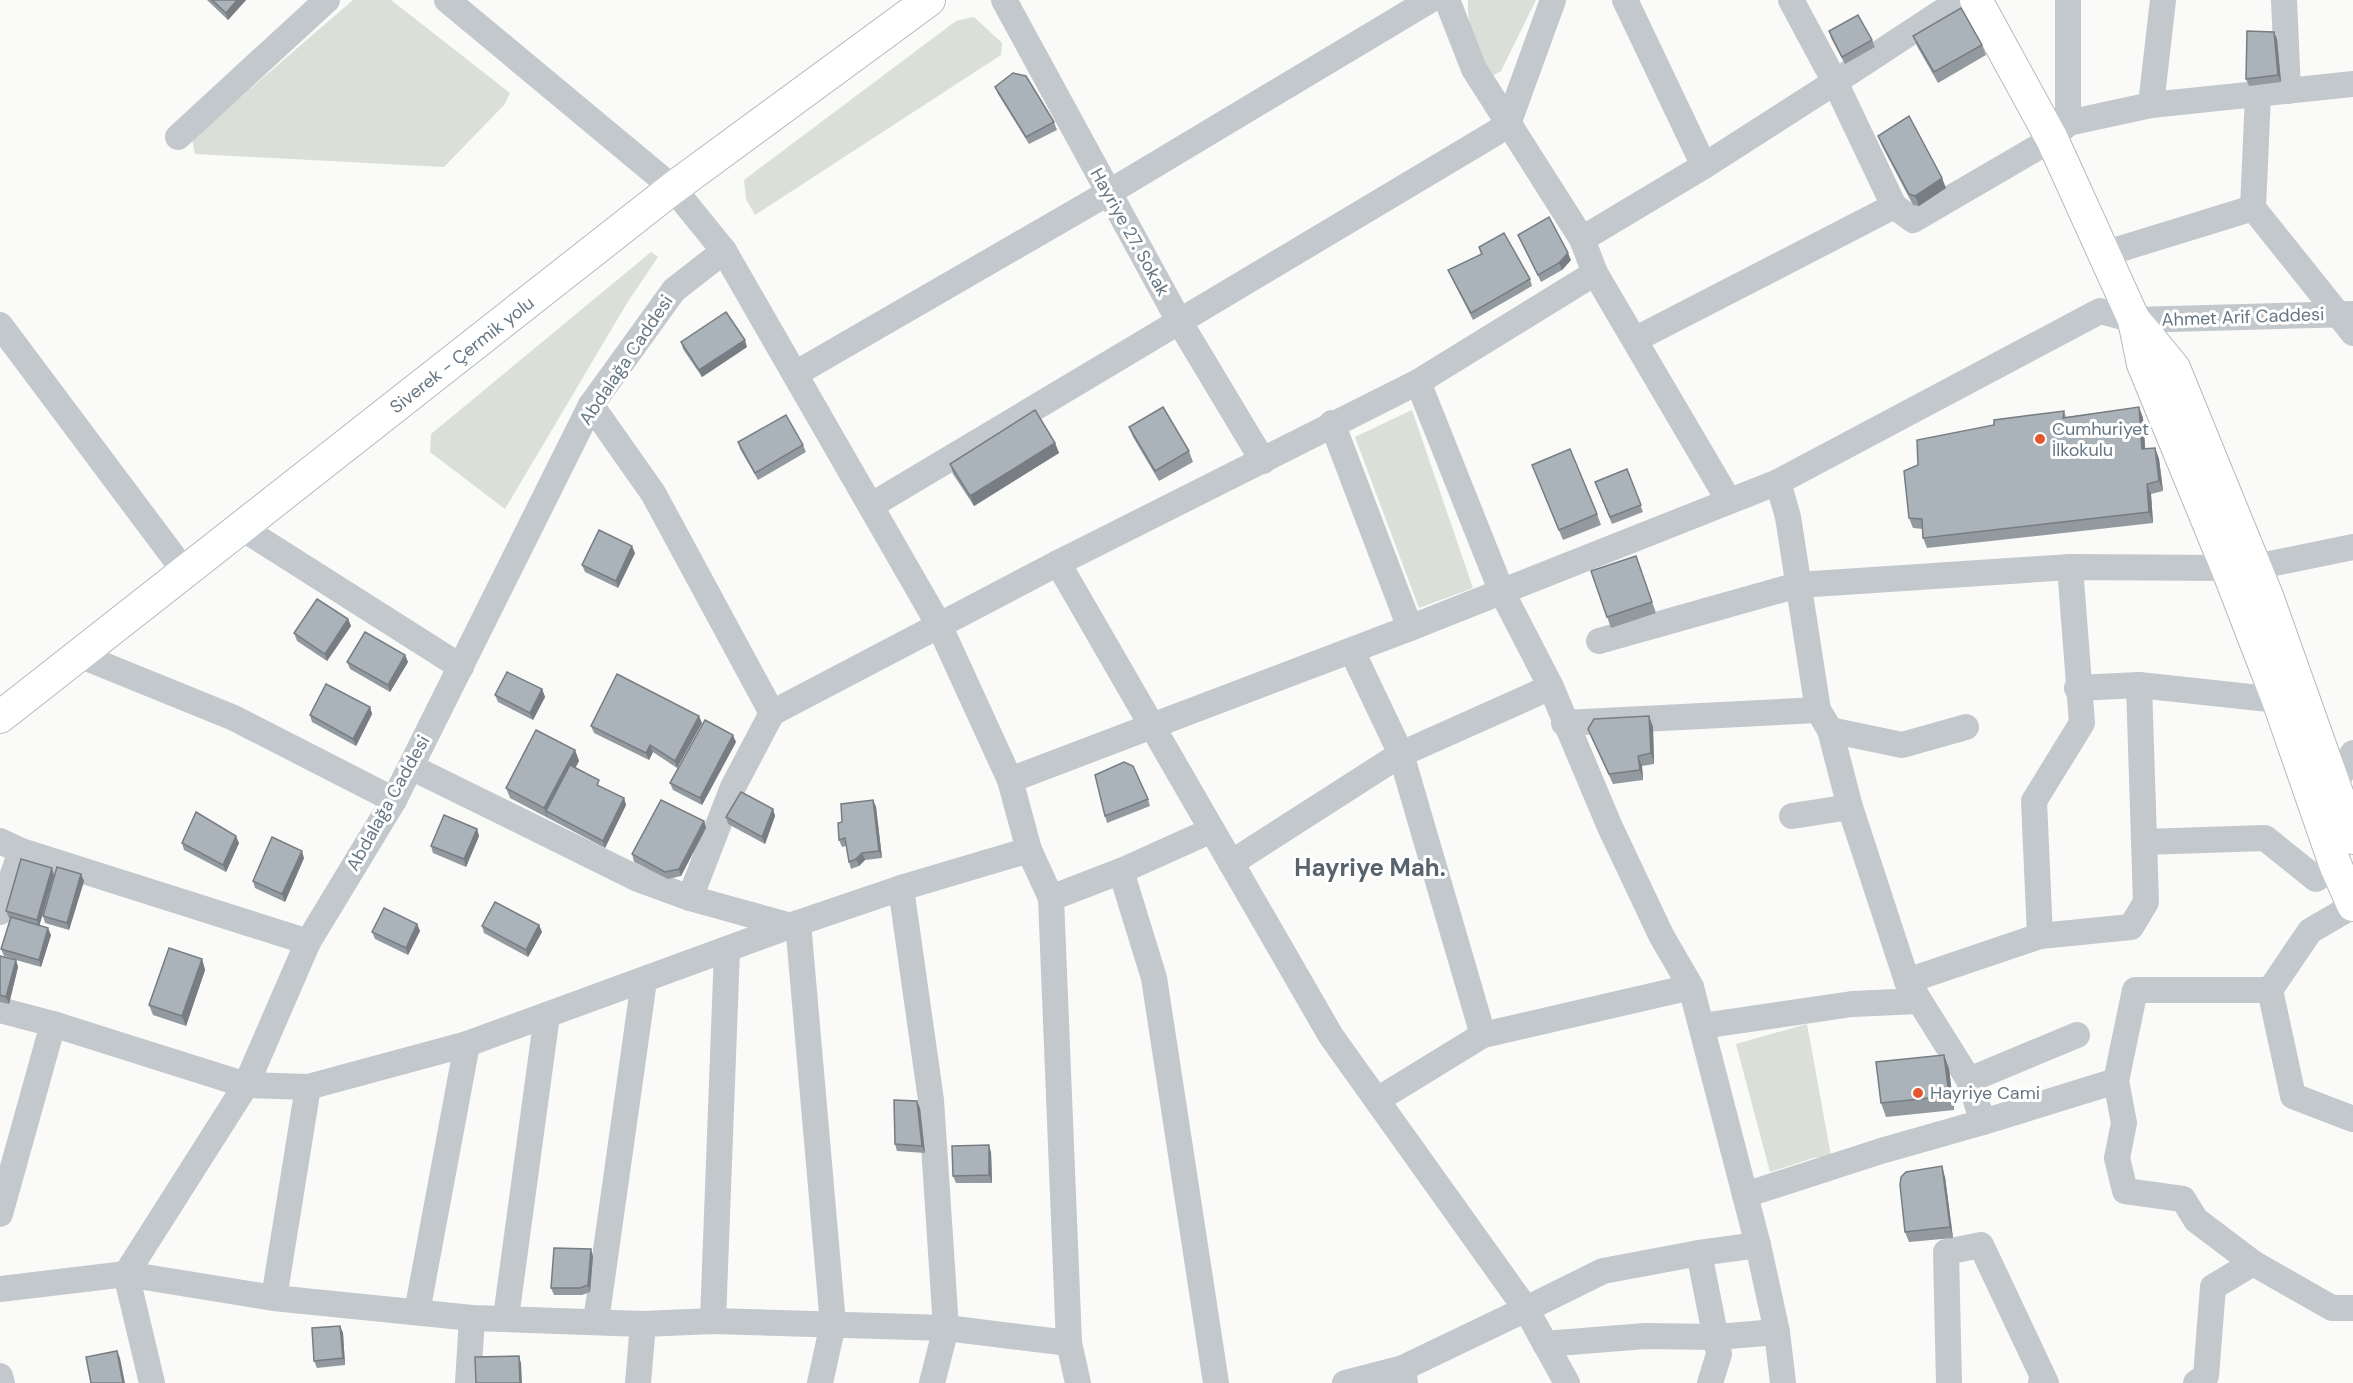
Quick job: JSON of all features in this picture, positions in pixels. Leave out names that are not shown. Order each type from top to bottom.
[{"type":"main road","points":[[1976,0],[2060,131],[2104,254],[2134,320],[2174,368],[2241,568],[2278,700],[2335,864],[2353,905]]},
{"type":"main road","name":"Siverek - Çermik yolu","points":[[0,717],[673,188],[914,4]]},
{"type":"main road","points":[[2241,568],[2334,786],[2353,838]]},
{"type":"street","points":[[178,137],[327,0]]},
{"type":"street","points":[[447,0],[673,188],[724,251],[939,625],[1010,780],[1029,850],[1051,898],[1069,1343],[1078,1383]]},
{"type":"street","name":"Hayriye 27. Sokak","points":[[1004,0],[1179,321],[1263,461]]},
{"type":"street","points":[[795,374],[1108,193],[1430,0]]},
{"type":"street","points":[[1447,0],[1474,69],[1582,239],[1595,273],[1730,501]]},
{"type":"street","points":[[872,505],[1508,124],[1553,0]]},
{"type":"street","points":[[1625,0],[1704,166]]},
{"type":"street","points":[[1791,0],[1835,82],[1894,206],[1913,220],[2060,131],[2151,105],[2353,84]]},
{"type":"street","points":[[1582,239],[1704,166],[1960,0]]},
{"type":"street","points":[[2060,131],[2068,0]]},
{"type":"street","points":[[2151,105],[2163,0]]},
{"type":"street","points":[[2284,0],[2288,92]]},
{"type":"street","points":[[2258,95],[2253,208],[2348,320]]},
{"type":"street","points":[[1636,339],[1894,206]]},
{"type":"street","points":[[2104,254],[2253,208]]},
{"type":"street","name":"Abdalağa Caddesi","points":[[126,1274],[246,1085],[308,942],[394,800],[591,405],[674,290],[724,251]]},
{"type":"street","points":[[690,898],[733,787],[772,713],[1058,563],[1263,461],[1332,423],[1418,382],[1595,273]]},
{"type":"street","name":"Ahmet Arif Caddesi","points":[[1010,780],[1352,651],[1778,482],[2100,311],[2134,320],[2348,320]]},
{"type":"street","points":[[0,325],[185,572]]},
{"type":"street","points":[[1418,382],[1501,590],[1551,687],[1564,723],[1661,935],[1691,987],[1758,1245],[1777,1332],[1783,1383]]},
{"type":"street","points":[[591,405],[653,493],[772,713]]},
{"type":"street","points":[[1332,423],[1410,628]]},
{"type":"street","points":[[1778,482],[1788,517],[1798,585],[1824,720],[1850,807],[1913,991],[1969,1080],[1983,1122]]},
{"type":"street","points":[[242,528],[461,667]]},
{"type":"street","points":[[1599,641],[1798,585],[2070,567],[2241,568],[2353,547]]},
{"type":"street","points":[[1058,563],[1331,1036],[1526,1309],[1567,1383]]},
{"type":"street","points":[[2040,936],[2034,801],[2082,723],[2070,567]]},
{"type":"street","points":[[1352,651],[1401,754],[1483,1035]]},
{"type":"street","points":[[79,655],[234,718],[394,800]]},
{"type":"street","points":[[2078,688],[2139,684],[2278,700]]},
{"type":"street","points":[[1702,1026],[1852,1004],[1913,991],[2040,936],[2132,927],[2146,902],[2139,684]]},
{"type":"street","points":[[1231,863],[1401,754],[1551,687]]},
{"type":"street","points":[[1564,723],[1824,720],[1902,745],[1966,727]]},
{"type":"street","points":[[2334,786],[2353,753]]},
{"type":"street","points":[[411,767],[638,879],[690,898],[795,924]]},
{"type":"street","points":[[1792,816],[1850,807]]},
{"type":"street","points":[[1051,898],[1121,871],[1212,830]]},
{"type":"street","points":[[2144,842],[2265,838],[2316,879],[2335,864]]},
{"type":"street","points":[[0,912],[10,846],[308,942]]},
{"type":"street","points":[[0,1010],[53,1024],[246,1085],[308,1088],[467,1044],[795,924],[901,888],[1029,850]]},
{"type":"street","points":[[1121,871],[1154,978],[1216,1383]]},
{"type":"street","points":[[901,888],[931,1100],[946,1328],[932,1383]]},
{"type":"street","points":[[2353,905],[2310,931],[2270,990],[2293,1096],[2353,1119]]},
{"type":"street","points":[[795,924],[833,1324],[820,1383]]},
{"type":"street","points":[[713,1321],[727,950]]},
{"type":"street","points":[[596,1321],[644,981]]},
{"type":"street","points":[[1377,1100],[1483,1035],[1691,987]]},
{"type":"street","points":[[2270,990],[2135,990],[2116,1081],[2124,1124],[2117,1158],[2125,1191],[2182,1199],[2196,1220],[2253,1263],[2332,1308],[2353,1308]]},
{"type":"street","points":[[506,1317],[547,1015]]},
{"type":"street","points":[[0,1214],[53,1024]]},
{"type":"street","points":[[1969,1080],[2077,1035]]},
{"type":"street","points":[[417,1312],[467,1044]]},
{"type":"street","points":[[1745,1195],[2116,1081]]},
{"type":"street","points":[[274,1298],[308,1088]]},
{"type":"street","points":[[1345,1383],[1404,1376],[1526,1309],[1603,1271],[1758,1245]]},
{"type":"street","points":[[1949,1383],[1946,1252],[1981,1245],[2046,1383],[2041,1383]]},
{"type":"street","points":[[1700,1253],[1719,1354],[1710,1383]]},
{"type":"street","points":[[2196,1383],[2206,1376],[2214,1287],[2253,1263]]},
{"type":"street","points":[[0,1289],[126,1274],[274,1298],[472,1318],[506,1317],[643,1324],[713,1321],[946,1328],[1069,1343]]},
{"type":"street","points":[[126,1274],[152,1383]]},
{"type":"street","points":[[468,1383],[472,1318]]},
{"type":"street","points":[[638,1383],[643,1324]]},
{"type":"street","points":[[1545,1344],[1645,1336],[1716,1337],[1777,1332]]},
{"type":"street","points":[[0,1376],[2,1383]]},
{"type":"shaded area","points":[[353,0],[391,0],[510,93],[504,105],[444,167],[195,154],[192,139]]},
{"type":"shaded area","points":[[1468,0],[1536,0],[1501,71],[1492,76],[1474,40],[1469,19]]},
{"type":"shaded area","points":[[974,17],[1002,43],[1001,55],[755,215],[746,199],[744,180],[956,21]]},
{"type":"shaded area","points":[[651,252],[658,257],[627,303],[505,509],[430,452],[431,434]]},
{"type":"shaded area","points":[[1412,410],[1473,588],[1419,608],[1355,437]]},
{"type":"shaded area","points":[[1807,1024],[1831,1156],[1813,1158],[1770,1172],[1736,1044]]},
{"type":"building","points":[[212,0],[237,0],[226,13]]},
{"type":"building","points":[[1961,8],[1982,45],[1934,72],[1913,36]]},
{"type":"building","points":[[1858,15],[1872,40],[1842,57],[1829,31]]},
{"type":"building","points":[[2247,31],[2274,32],[2278,75],[2246,79]]},
{"type":"building","points":[[1013,73],[1026,76],[1054,122],[1026,137],[995,87]]},
{"type":"building","points":[[1909,116],[1942,178],[1915,196],[1909,194],[1878,136]]},
{"type":"building","points":[[1549,217],[1568,253],[1559,263],[1538,275],[1518,235]]},
{"type":"building","points":[[1504,233],[1530,279],[1471,313],[1448,270],[1482,254],[1479,247]]},
{"type":"building","points":[[726,312],[745,340],[699,370],[681,342]]},
{"type":"building","points":[[1163,407],[1189,451],[1155,471],[1129,427]]},
{"type":"building","points":[[2139,407],[2142,449],[2155,448],[2159,481],[2147,484],[2149,512],[1923,538],[1922,519],[1909,518],[1904,471],[1918,465],[1917,440],[1994,425],[1994,420],[2064,411],[2063,418]]},
{"type":"building","points":[[1035,410],[1055,443],[970,496],[950,464]]},
{"type":"building","points":[[786,415],[803,445],[755,473],[738,442]]},
{"type":"building","points":[[1570,449],[1597,514],[1559,530],[1532,465]]},
{"type":"building","points":[[1627,469],[1641,505],[1610,517],[1595,482]]},
{"type":"building","points":[[599,530],[632,546],[616,581],[582,565]]},
{"type":"building","points":[[1636,556],[1652,602],[1607,617],[1591,571]]},
{"type":"building","points":[[317,599],[348,619],[325,654],[294,633]]},
{"type":"building","points":[[365,632],[405,655],[388,685],[347,662]]},
{"type":"building","points":[[507,672],[542,689],[530,713],[495,695]]},
{"type":"building","points":[[617,674],[699,716],[675,761],[650,745],[646,753],[591,726]]},
{"type":"building","points":[[326,684],[370,707],[353,739],[310,715]]},
{"type":"building","points":[[1649,716],[1651,753],[1638,756],[1640,770],[1609,774],[1588,729],[1594,719]]},
{"type":"building","points":[[705,720],[733,735],[700,798],[670,783]]},
{"type":"building","points":[[536,730],[575,750],[544,808],[506,788]]},
{"type":"building","points":[[1124,762],[1133,766],[1148,799],[1105,816],[1095,775]]},
{"type":"building","points":[[570,765],[599,780],[597,785],[624,798],[603,841],[546,811]]},
{"type":"building","points":[[741,792],[773,809],[762,837],[726,817]]},
{"type":"building","points":[[661,800],[704,821],[679,869],[665,872],[632,854]]},
{"type":"building","points":[[873,800],[879,851],[862,853],[849,862],[845,838],[839,840],[838,823],[842,822],[841,804]]},
{"type":"building","points":[[196,812],[236,836],[223,865],[182,843]]},
{"type":"building","points":[[444,815],[477,829],[464,859],[431,846]]},
{"type":"building","points":[[272,837],[302,851],[282,894],[253,881]]},
{"type":"building","points":[[21,859],[52,868],[37,920],[6,911]]},
{"type":"building","points":[[57,867],[81,874],[67,923],[43,916]]},
{"type":"building","points":[[495,902],[539,925],[526,950],[482,926]]},
{"type":"building","points":[[384,908],[417,924],[406,948],[372,932]]},
{"type":"building","points":[[11,917],[48,928],[39,960],[1,949]]},
{"type":"building","points":[[169,948],[202,959],[182,1016],[149,1005]]},
{"type":"building","points":[[0,956],[16,960],[6,997],[0,995]]},
{"type":"building","name":"Hayriye Cami","points":[[1944,1055],[1949,1096],[1881,1103],[1876,1062]]},
{"type":"building","points":[[894,1100],[917,1101],[922,1146],[895,1144]]},
{"type":"building","points":[[989,1145],[989,1175],[953,1176],[952,1146]]},
{"type":"building","points":[[1942,1166],[1950,1227],[1905,1232],[1901,1177],[1906,1172]]},
{"type":"building","points":[[554,1248],[591,1249],[588,1285],[580,1288],[551,1288]]},
{"type":"building","points":[[340,1326],[343,1358],[314,1361],[312,1328]]},
{"type":"building","points":[[117,1351],[123,1383],[91,1383],[86,1357]]},
{"type":"building","points":[[519,1356],[520,1383],[476,1383],[475,1357]]},
{"type":"place","name":"Cumhuriyet İlkokulu","points":[[2040,439]]},
{"type":"place","name":"Hayriye Cami","points":[[1918,1093]]},
{"type":"district","name":"Hayriye Mah.","points":[[1370,867]]}]
